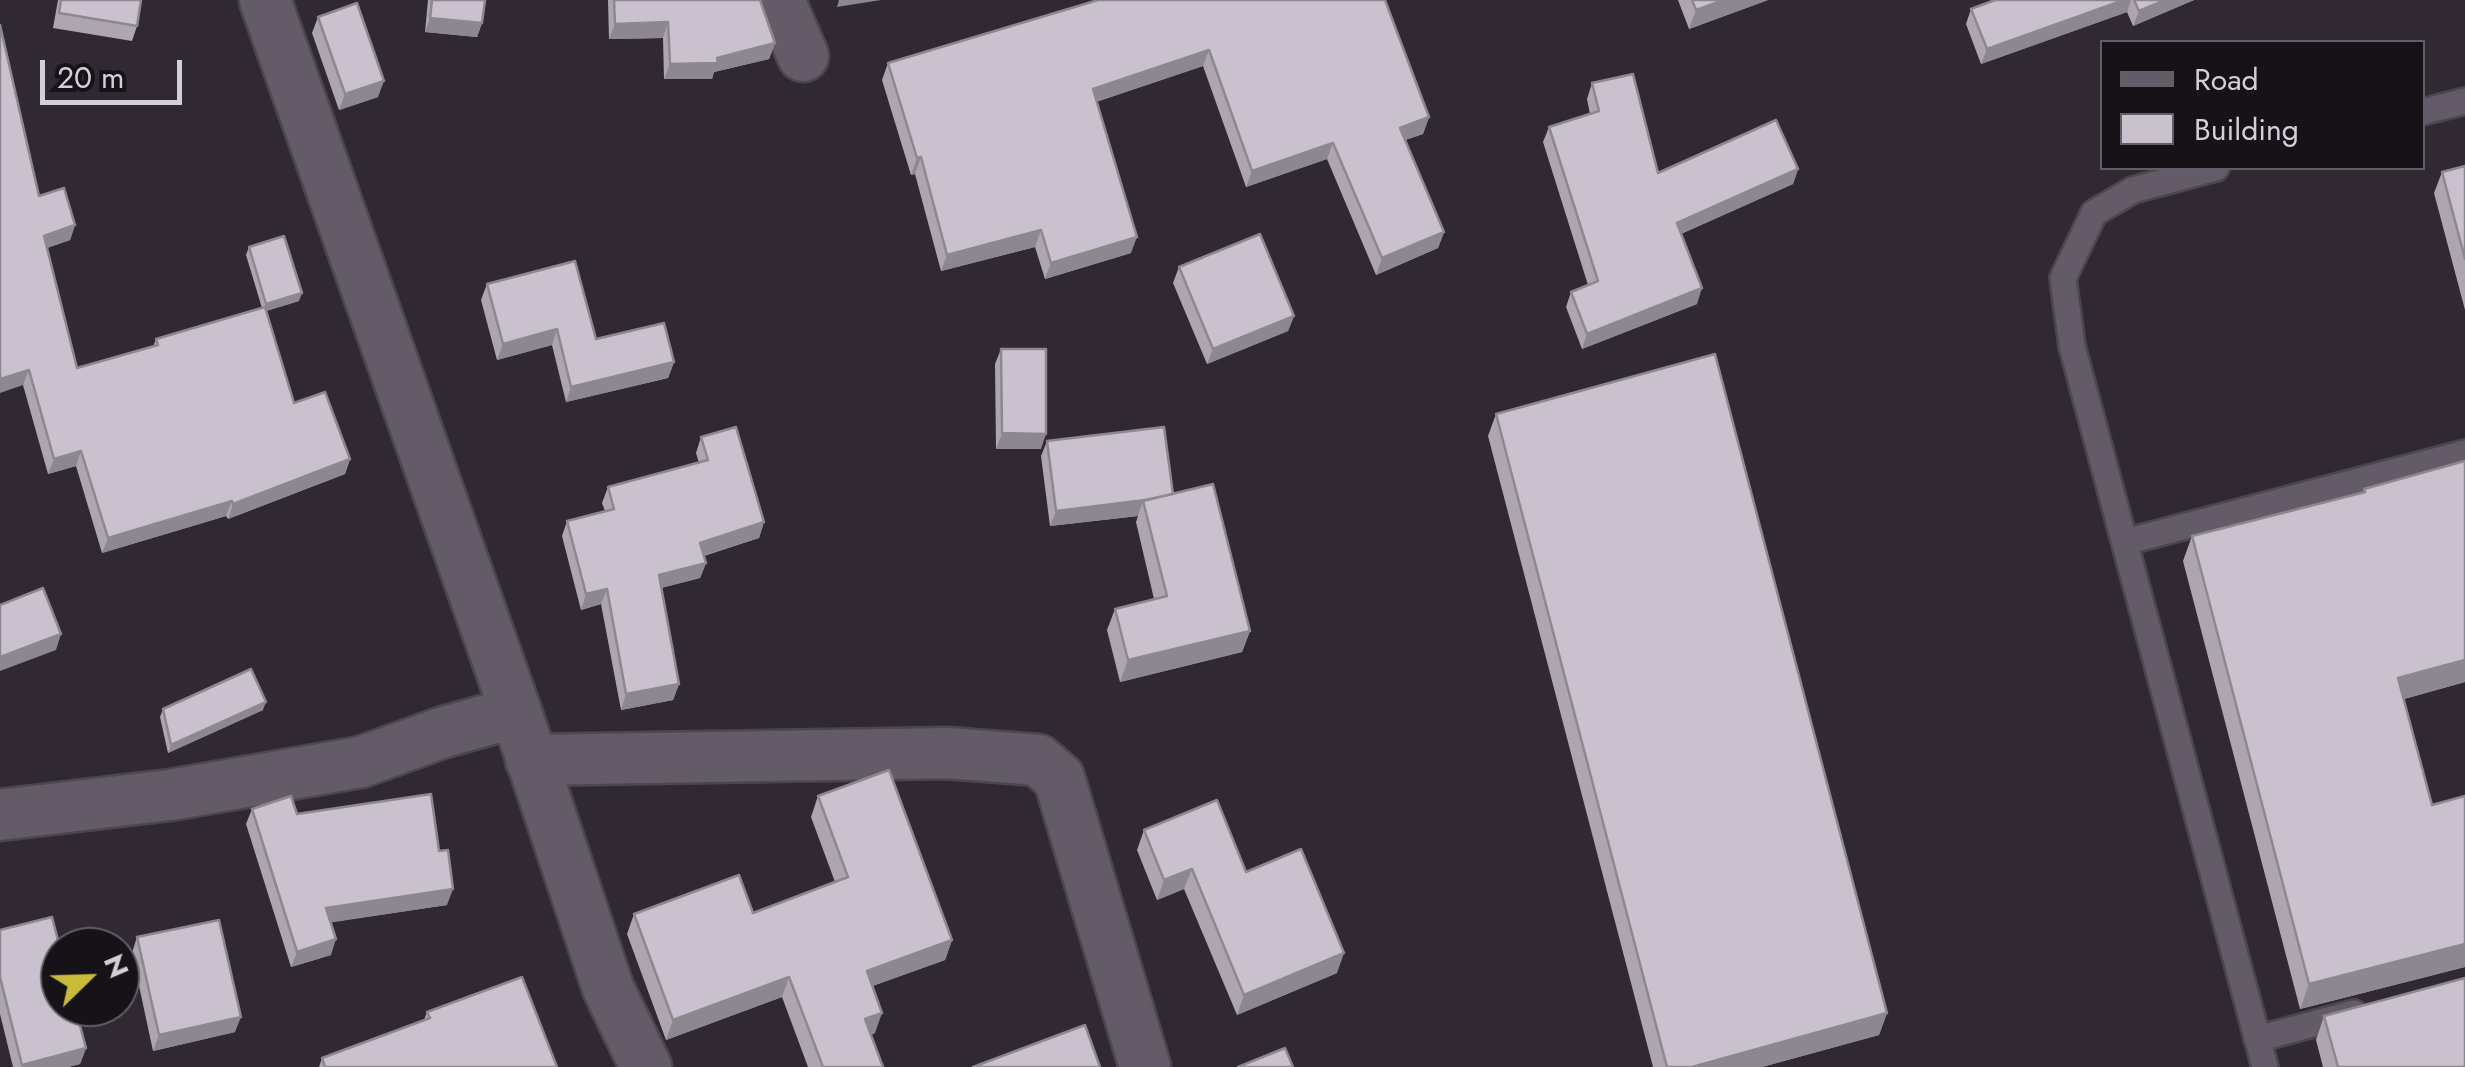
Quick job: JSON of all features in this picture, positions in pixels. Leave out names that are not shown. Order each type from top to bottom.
[{"type":"street","points":[[266,0],[516,712],[608,988],[646,1067]]},
{"type":"street","points":[[779,0],[803,56]]},
{"type":"street","points":[[0,815],[170,795],[361,762],[444,732],[516,712]]},
{"type":"street","points":[[531,760],[947,752],[1038,760],[1059,778],[1145,1067]]},
{"type":"lane","points":[[2425,111],[2465,101]]},
{"type":"lane","points":[[2208,170],[2133,190],[2094,214],[2064,278],[2072,346],[2265,1067]]},
{"type":"lane","points":[[2125,542],[2465,452]]},
{"type":"lane","points":[[2257,1039],[2370,1008]]},
{"type":"building","points":[[61,0],[141,0],[137,26],[59,13]]},
{"type":"building","points":[[432,0],[485,0],[482,23],[430,18]]},
{"type":"building","points":[[614,0],[760,0],[775,43],[717,58],[718,63],[670,64],[668,22],[615,24]]},
{"type":"building","points":[[1098,0],[1385,0],[1429,117],[1400,128],[1444,232],[1382,258],[1333,143],[1252,171],[1209,50],[1093,89],[1137,237],[1051,263],[1041,230],[947,255],[921,157],[917,158],[888,63]]},
{"type":"building","points":[[1692,0],[1724,0],[1696,10]]},
{"type":"building","points":[[1995,0],[2124,0],[1987,49],[1971,9]]},
{"type":"building","points":[[2134,0],[2165,0],[2139,11]]},
{"type":"building","points":[[357,3],[384,81],[345,94],[318,17]]},
{"type":"building","points":[[0,25],[39,196],[64,188],[75,225],[44,236],[77,368],[158,345],[156,339],[265,307],[294,403],[325,392],[350,459],[233,504],[232,501],[108,538],[81,451],[54,459],[29,370],[0,379]]},
{"type":"building","points":[[1633,74],[1658,173],[1776,120],[1798,169],[1677,223],[1702,288],[1587,334],[1571,292],[1598,281],[1549,127],[1599,111],[1592,83]]},
{"type":"building","points":[[2465,166],[2465,259],[2442,172]]},
{"type":"building","points":[[1260,234],[1294,316],[1213,349],[1179,267]]},
{"type":"building","points":[[284,236],[302,293],[266,304],[249,247]]},
{"type":"building","points":[[575,261],[596,339],[664,323],[674,362],[571,387],[557,329],[503,344],[487,284]]},
{"type":"building","points":[[1001,349],[1046,349],[1046,434],[1002,433]]},
{"type":"building","points":[[1715,354],[1887,1013],[1692,1067],[1667,1067],[1496,414]]},
{"type":"building","points":[[736,427],[764,522],[700,543],[706,563],[659,575],[679,684],[626,694],[607,589],[586,594],[567,521],[614,509],[608,487],[708,460],[701,437]]},
{"type":"building","points":[[1164,427],[1173,494],[1056,511],[1047,441]]},
{"type":"building","points":[[2465,461],[2465,660],[2398,678],[2432,805],[2465,796],[2465,944],[2309,984],[2192,536],[2365,492],[2364,489]]},
{"type":"building","points":[[1213,484],[1250,631],[1128,660],[1115,609],[1167,596],[1143,501]]},
{"type":"building","points":[[43,588],[61,634],[0,657],[0,605]]},
{"type":"building","points":[[251,669],[266,702],[171,745],[163,709]]},
{"type":"building","points":[[889,770],[952,940],[867,971],[882,1013],[865,1019],[883,1067],[823,1067],[789,977],[673,1020],[634,914],[739,875],[753,913],[848,877],[818,796]]},
{"type":"building","points":[[431,794],[439,851],[448,850],[453,889],[326,908],[336,939],[297,952],[252,809],[291,796],[297,814]]},
{"type":"building","points":[[1217,800],[1246,872],[1301,849],[1344,953],[1244,995],[1192,869],[1164,880],[1144,830]]},
{"type":"building","points":[[52,917],[55,927],[40,927],[40,1027],[80,1027],[86,1048],[22,1065],[0,977],[0,930]]},
{"type":"building","points":[[219,920],[241,1017],[159,1035],[140,936]]},
{"type":"building","points":[[522,977],[557,1067],[325,1067],[322,1058],[430,1018],[427,1012]]},
{"type":"building","points":[[2465,978],[2465,1067],[2338,1067],[2324,1016]]},
{"type":"building","points":[[1085,1025],[1100,1067],[973,1067]]},
{"type":"building","points":[[1285,1048],[1293,1067],[1238,1067]]}]
